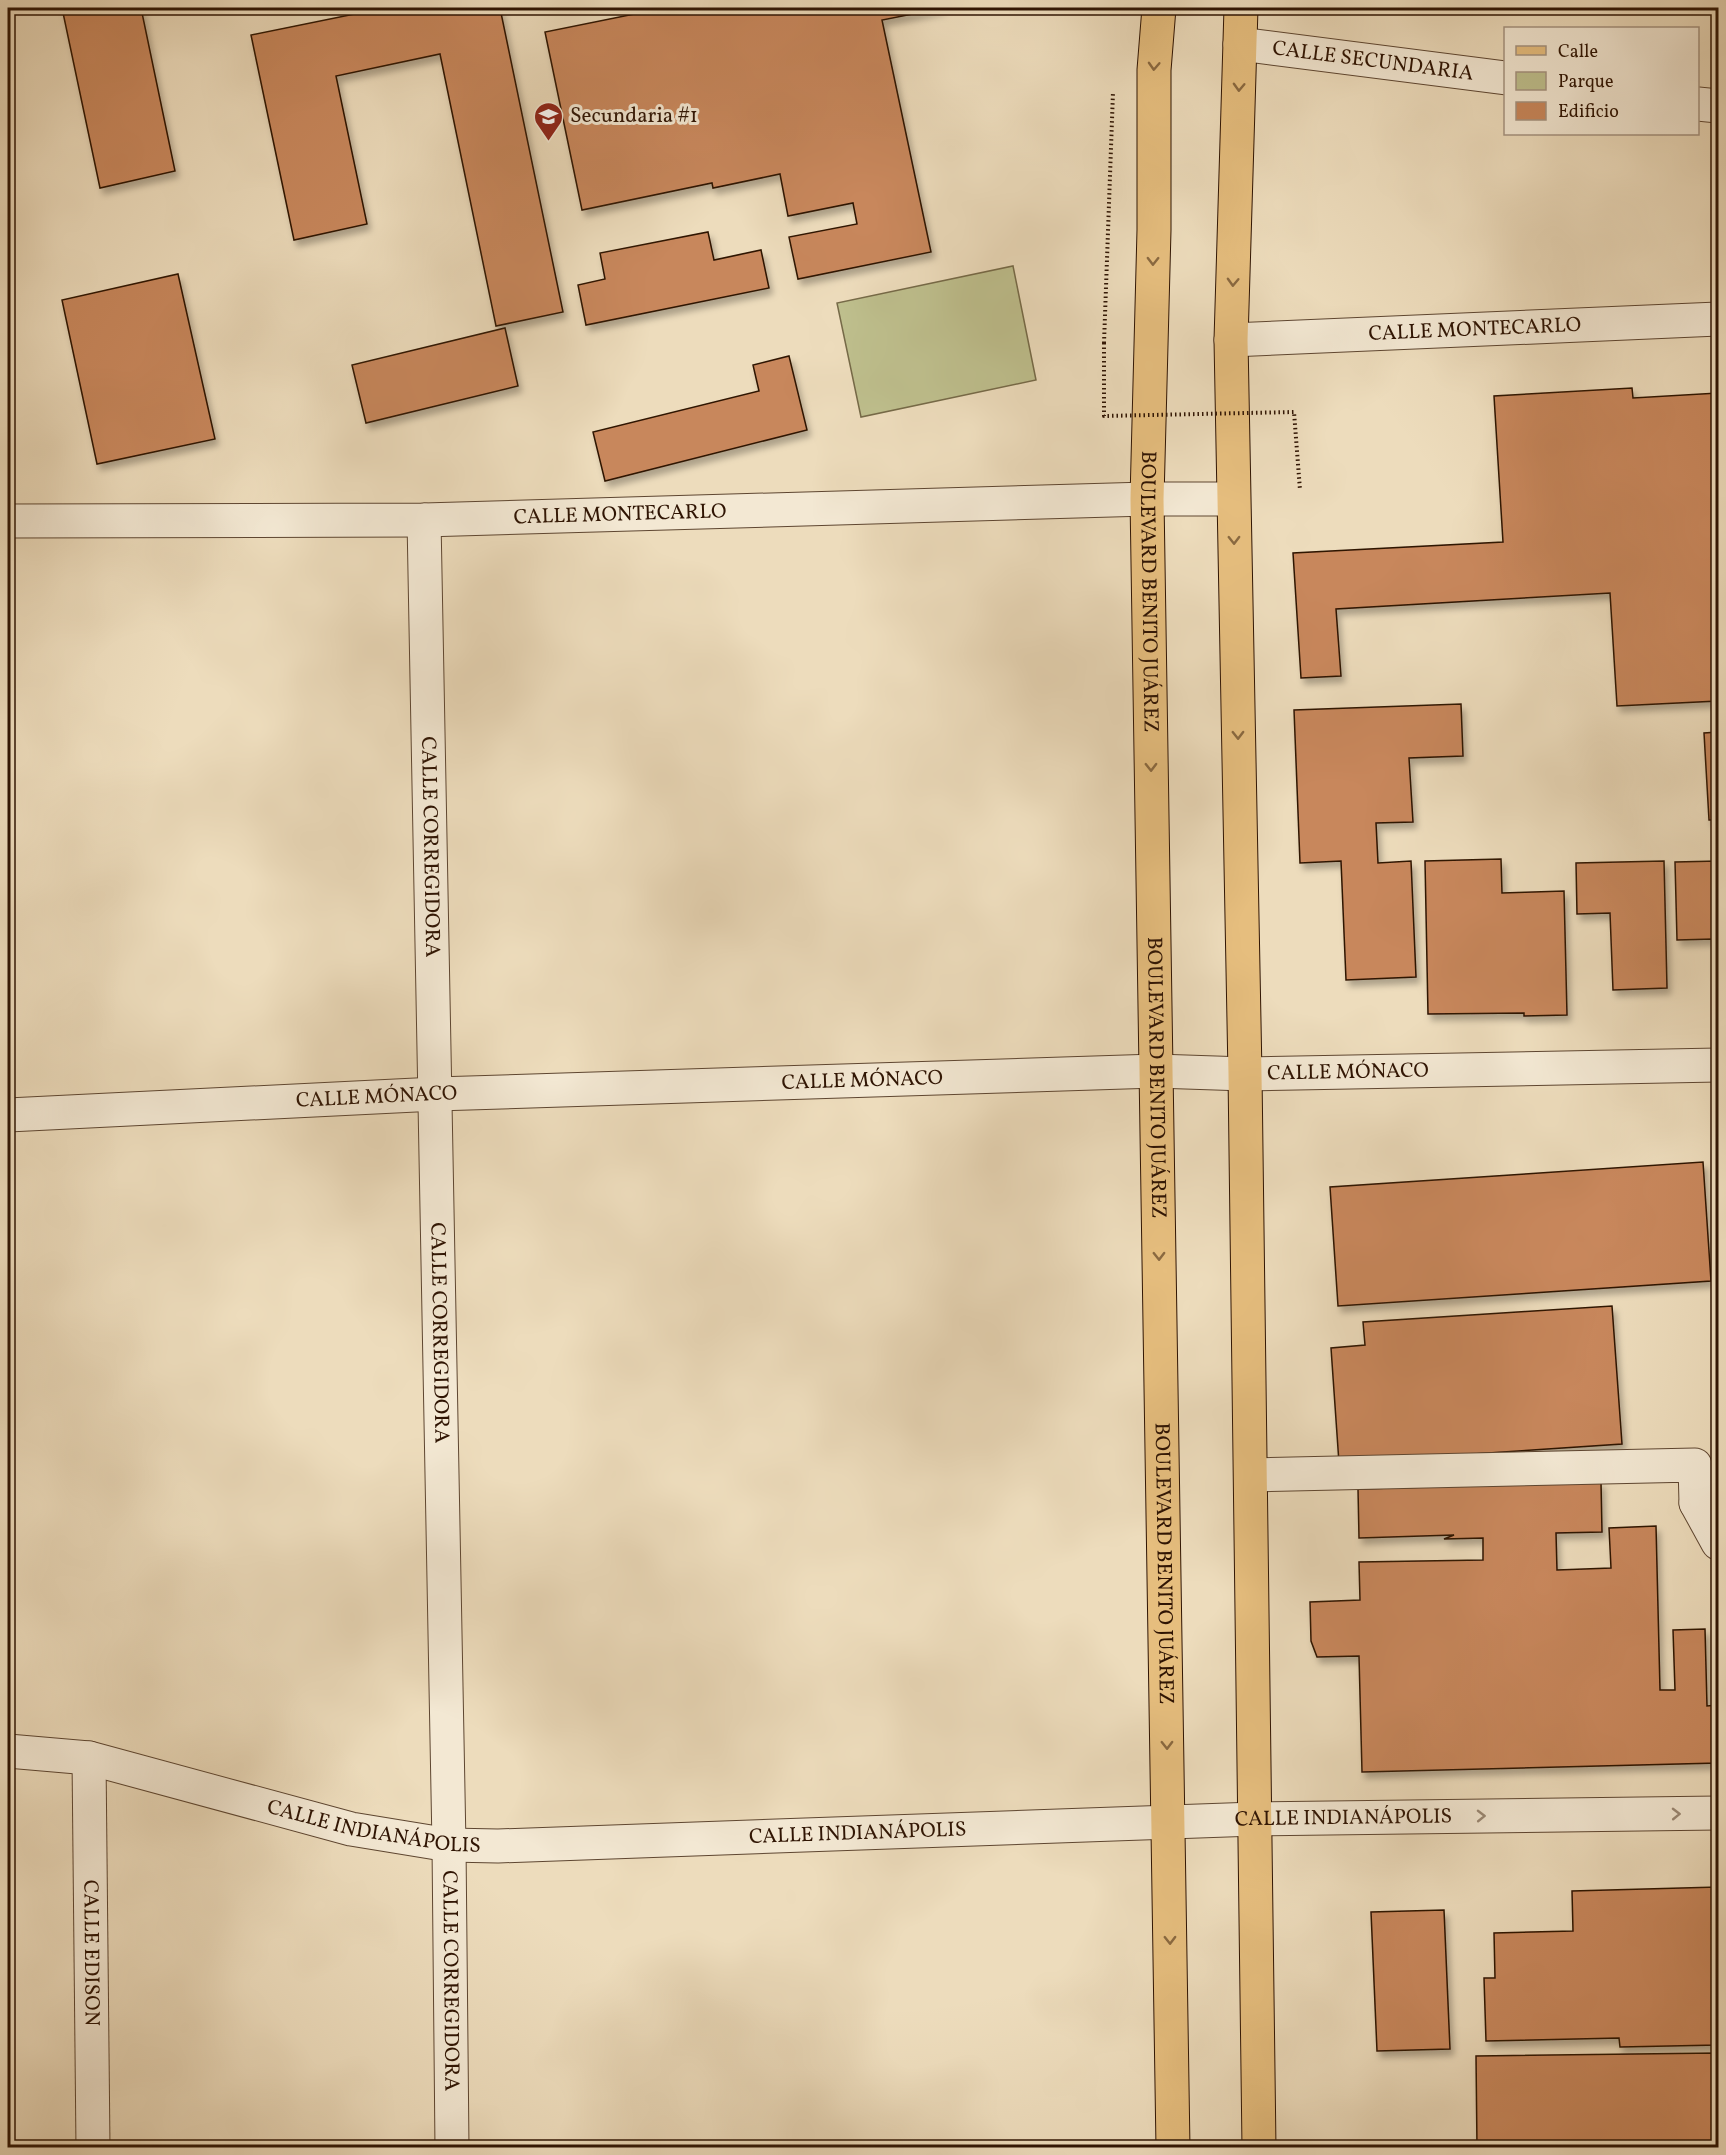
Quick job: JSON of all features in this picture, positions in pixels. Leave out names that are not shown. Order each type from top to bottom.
[{"type":"main road","name":"BOULEVARD BENITO JUÁREZ","points":[[1159,8],[1154,70],[1154,230],[1147,499],[1173,2148]]},
{"type":"main road","points":[[1241,8],[1231,340],[1245,1074],[1259,2148]]},
{"type":"street","name":"CALLE SECUNDARIA","points":[[1240,44],[1504,78]]},
{"type":"street","points":[[1699,104],[1719,106]]},
{"type":"street","name":"CALLE MONTECARLO","points":[[1231,340],[1719,319]]},
{"type":"street","name":"CALLE MONTECARLO","points":[[8,521],[424,520],[1147,499],[1233,499]]},
{"type":"street","name":"CALLE CORREGIDORA","points":[[424,520],[449,1845],[452,2148]]},
{"type":"street","name":"CALLE MÓNACO","points":[[8,1115],[436,1094],[1156,1071],[1245,1074],[1719,1065]]},
{"type":"street","points":[[1251,1475],[1695,1465],[1719,1543]]},
{"type":"street","name":"CALLE INDIANÁPOLIS","points":[[8,1751],[89,1758],[351,1829],[449,1845],[522,1845],[1255,1819],[1719,1813]]},
{"type":"street","name":"CALLE EDISON","points":[[89,1758],[93,2148]]},
{"type":"path","points":[[1113,87],[1104,343],[1104,416],[1294,412],[1300,490]]},
{"type":"green space","points":[[1013,266],[1036,380],[861,417],[837,303]]},
{"type":"building","points":[[62,8],[141,8],[175,171],[100,188]]},
{"type":"building","points":[[384,8],[500,8],[563,312],[496,326],[440,54],[336,76],[367,224],[294,240],[251,35]]},
{"type":"building","points":[[664,8],[943,8],[882,20],[931,252],[798,279],[789,237],[857,224],[853,203],[788,216],[780,174],[713,188],[712,183],[582,210],[545,32]]},
{"type":"building","points":[[708,232],[714,260],[761,250],[769,288],[586,325],[578,285],[605,279],[600,253]]},
{"type":"building","points":[[178,274],[215,439],[97,464],[62,300]]},
{"type":"building","points":[[505,328],[518,386],[366,423],[352,365]]},
{"type":"building","points":[[789,356],[807,430],[605,481],[593,432],[759,391],[753,365]]},
{"type":"building","points":[[1632,388],[1633,398],[1718,393],[1718,701],[1617,706],[1610,593],[1336,609],[1341,676],[1301,678],[1293,553],[1503,542],[1494,396]]},
{"type":"building","points":[[1461,704],[1463,756],[1409,758],[1413,822],[1376,823],[1378,863],[1411,861],[1416,977],[1346,980],[1341,861],[1300,863],[1294,710]]},
{"type":"building","points":[[1718,732],[1718,820],[1709,820],[1704,733]]},
{"type":"building","points":[[1501,859],[1502,893],[1564,891],[1567,1015],[1428,1014],[1425,861]]},
{"type":"building","points":[[1664,861],[1667,988],[1613,990],[1610,913],[1577,914],[1576,863]]},
{"type":"building","points":[[1718,861],[1718,971],[1713,971],[1713,939],[1677,940],[1675,862]]},
{"type":"building","points":[[1703,1162],[1711,1281],[1338,1306],[1330,1187]]},
{"type":"building","points":[[1612,1306],[1622,1444],[1339,1463],[1331,1348],[1365,1345],[1363,1322]]},
{"type":"building","points":[[1601,1482],[1602,1532],[1556,1533],[1557,1570],[1611,1568],[1609,1528],[1656,1526],[1660,1690],[1675,1690],[1673,1630],[1705,1629],[1707,1706],[1718,1705],[1718,1763],[1362,1772],[1359,1656],[1317,1657],[1311,1641],[1310,1602],[1360,1600],[1359,1562],[1483,1560],[1483,1538],[1444,1539],[1454,1535],[1359,1538],[1358,1489]]},
{"type":"building","points":[[1718,1887],[1718,2045],[1620,2047],[1619,2038],[1486,2041],[1484,1978],[1495,1978],[1494,1933],[1573,1931],[1572,1891]]},
{"type":"building","points":[[1444,1910],[1450,2049],[1377,2051],[1371,1912]]},
{"type":"building","points":[[1718,2053],[1718,2148],[1477,2148],[1476,2056]]},
{"type":"place","name":"Secundaria #1","points":[[549,142]]}]
